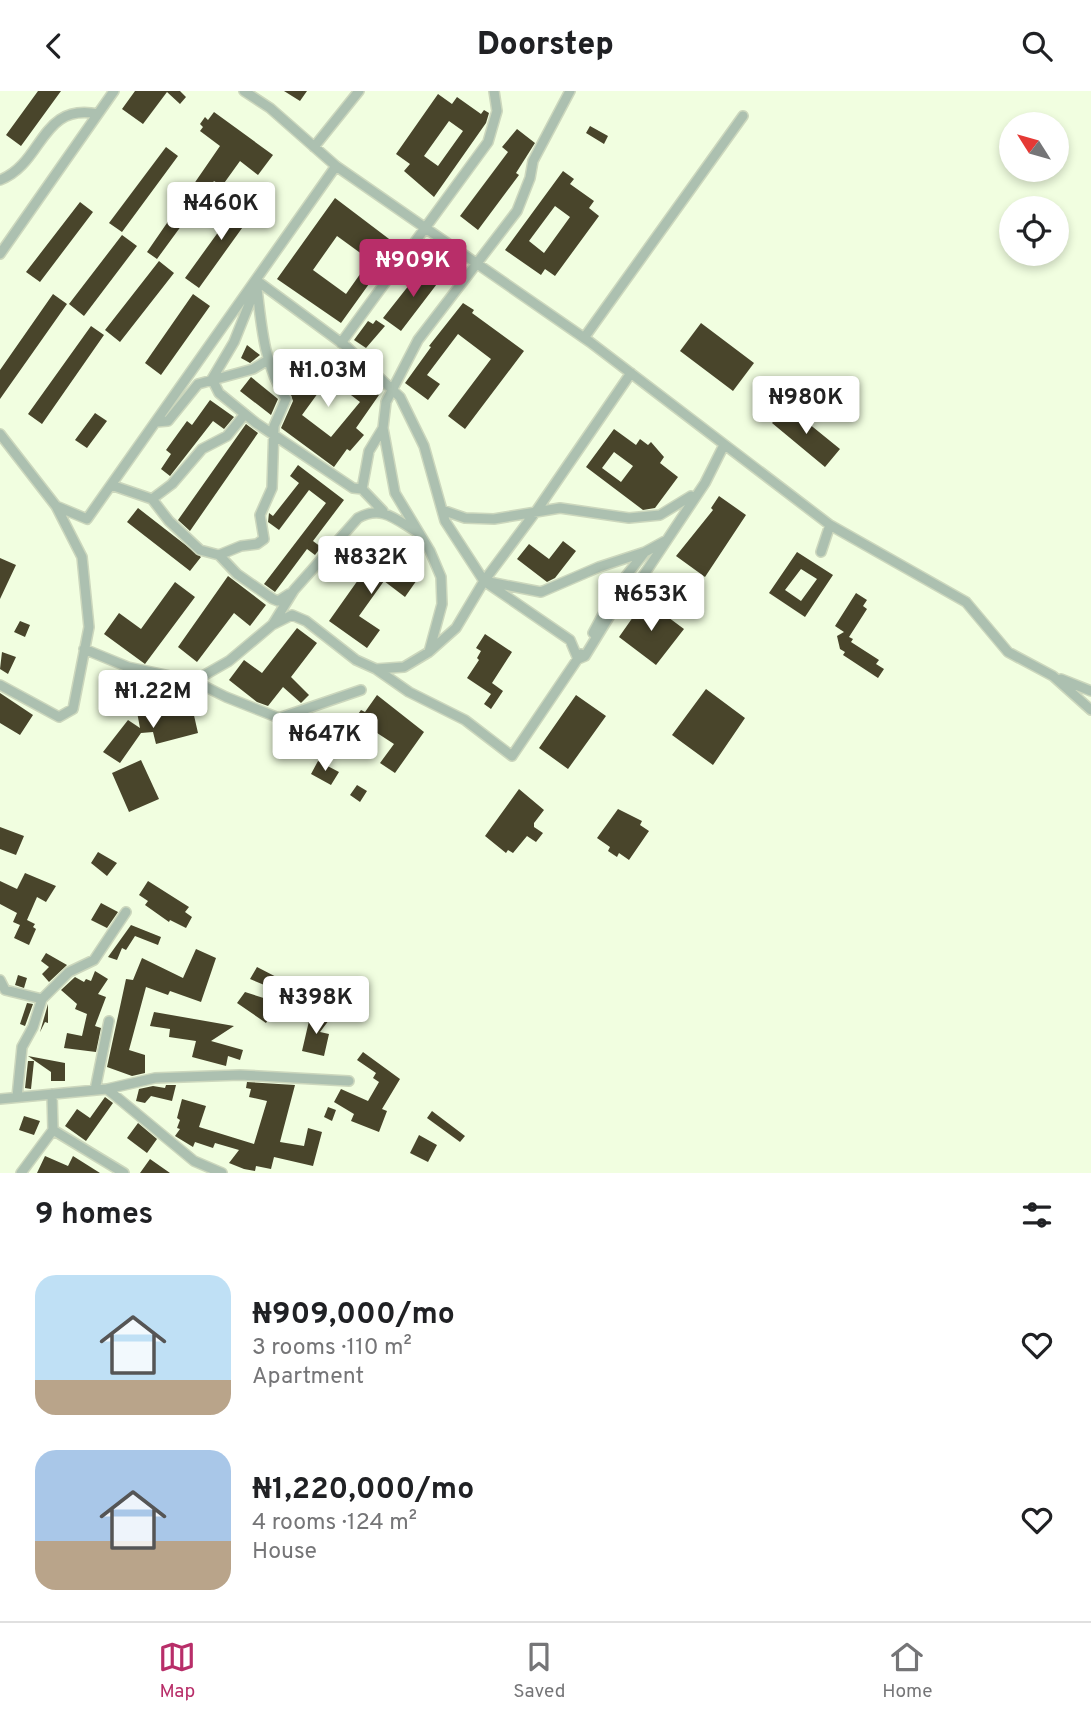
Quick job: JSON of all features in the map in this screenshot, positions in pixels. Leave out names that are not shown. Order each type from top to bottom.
[{"type":"street","points":[[0,254],[114,91]]},
{"type":"street","points":[[244,91],[336,166],[584,338],[830,525],[966,602],[1009,652],[1053,676],[1091,691]]},
{"type":"street","points":[[314,147],[359,91]]},
{"type":"street","points":[[341,343],[488,142],[497,111],[494,91]]},
{"type":"street","points":[[429,652],[442,604],[441,577],[395,493],[383,428],[386,402],[418,340],[517,211],[530,178],[533,161],[570,91]]},
{"type":"street","points":[[0,180],[25,161],[58,119],[80,110],[98,114]]},
{"type":"street","points":[[584,338],[743,116]]},
{"type":"street","points":[[57,506],[87,519],[336,166]]},
{"type":"street","points":[[256,280],[341,343],[400,397],[424,446],[445,521],[484,581],[570,640],[578,659]]},
{"type":"street","points":[[111,485],[152,499],[169,521],[200,550],[219,555],[257,544],[264,539],[260,515],[272,488],[274,426],[286,399],[268,360],[256,280]]},
{"type":"street","points":[[212,379],[234,342],[252,302],[256,280]]},
{"type":"street","points":[[156,422],[168,421],[190,390],[212,379],[253,369],[268,360]]},
{"type":"street","points":[[376,669],[404,667],[429,652],[456,628],[484,581],[537,510],[631,373]]},
{"type":"street","points":[[212,379],[219,393],[274,435],[353,488],[362,489],[383,511],[419,534]]},
{"type":"street","points":[[152,499],[172,484],[202,449],[227,436],[246,414]]},
{"type":"street","points":[[362,489],[369,451],[383,428]]},
{"type":"street","points":[[0,434],[57,506],[82,557],[89,627],[73,709],[59,717],[0,685]]},
{"type":"street","points":[[578,659],[584,656],[612,612],[623,606],[705,483],[724,445]]},
{"type":"street","points":[[442,510],[465,518],[494,519],[560,508],[629,518],[660,515],[684,502],[705,483]]},
{"type":"street","points":[[272,625],[294,590],[358,517],[371,511],[383,511]]},
{"type":"street","points":[[821,552],[830,525]]},
{"type":"street","points":[[484,581],[541,592],[599,567],[645,552],[667,540]]},
{"type":"street","points":[[194,681],[229,661],[272,625],[292,615],[306,621],[356,660],[376,669],[409,692],[465,720],[512,756],[578,659],[612,595],[645,552]]},
{"type":"street","points":[[219,555],[237,575],[278,601],[294,590]]},
{"type":"street","points":[[84,649],[128,667],[194,681],[226,697],[279,717],[361,690]]},
{"type":"street","points":[[1053,676],[1091,710]]},
{"type":"street","points":[[17,1097],[22,1047],[33,1027],[42,999],[69,972],[94,960],[126,912]]},
{"type":"street","points":[[0,980],[2,991],[42,999]]},
{"type":"street","points":[[95,1090],[109,1021]]},
{"type":"street","points":[[0,1099],[107,1089],[155,1078],[240,1075],[349,1081]]},
{"type":"street","points":[[107,1089],[194,1161],[222,1173]]},
{"type":"street","points":[[20,1173],[52,1130],[52,1094]]},
{"type":"street","points":[[52,1130],[124,1173]]},
{"type":"building","points":[[38,91],[61,91],[21,146],[6,135]]},
{"type":"building","points":[[135,91],[180,91],[186,97],[180,104],[167,92],[143,124],[122,109]]},
{"type":"building","points":[[284,91],[307,91],[300,101]]},
{"type":"building","points":[[438,94],[452,104],[457,97],[481,114],[484,110],[489,113],[486,123],[434,197],[404,171],[410,164],[396,154]],"holes":[[[449,121],[463,131],[438,166],[424,156]]]},
{"type":"building","points":[[214,112],[273,155],[258,175],[240,161],[222,186],[214,181],[157,259],[147,252],[220,146],[200,131],[203,127],[200,124],[205,117],[208,120]]},
{"type":"building","points":[[590,126],[608,136],[604,144],[586,133]]},
{"type":"building","points":[[517,129],[535,143],[516,173],[519,175],[478,230],[460,216],[508,152],[502,147]]},
{"type":"building","points":[[166,147],[178,156],[122,232],[109,223]]},
{"type":"building","points":[[563,171],[574,179],[570,184],[594,201],[589,208],[599,216],[555,276],[545,269],[541,275],[505,250]],"holes":[[[555,206],[570,217],[544,253],[529,241]]]},
{"type":"building","points":[[245,195],[254,201],[250,207],[255,210],[199,288],[185,278]]},
{"type":"building","points":[[335,198],[397,245],[341,323],[277,279]],"holes":[[[337,236],[370,260],[346,294],[313,270]]]},
{"type":"building","points":[[80,202],[93,212],[40,282],[26,272]]},
{"type":"building","points":[[122,235],[137,246],[84,316],[69,304]]},
{"type":"building","points":[[159,261],[174,273],[120,342],[105,330]]},
{"type":"building","points":[[429,266],[443,276],[401,331],[383,318],[417,275],[421,278]]},
{"type":"building","points":[[53,294],[67,304],[0,399],[0,370]]},
{"type":"building","points":[[193,294],[210,306],[161,375],[145,363]]},
{"type":"building","points":[[463,303],[474,310],[472,313],[524,351],[465,429],[448,416],[491,359],[458,334],[427,375],[440,384],[428,400],[405,383],[431,347],[429,346]]},
{"type":"building","points":[[376,320],[385,326],[366,348],[354,340],[368,321],[373,324]]},
{"type":"building","points":[[701,323],[754,363],[733,391],[680,351]]},
{"type":"building","points":[[91,326],[104,335],[42,424],[28,414]]},
{"type":"building","points":[[247,345],[260,355],[250,363],[241,358]]},
{"type":"building","points":[[320,351],[379,395],[356,428],[364,435],[350,451],[347,449],[334,467],[281,428],[293,401],[289,389]],"holes":[[[329,378],[360,402],[331,437],[302,415]]]},
{"type":"building","points":[[251,377],[278,399],[271,415],[240,391]]},
{"type":"building","points":[[210,400],[234,417],[224,429],[213,421],[170,476],[161,469],[171,454],[166,450],[187,421],[192,425]]},
{"type":"building","points":[[787,406],[840,449],[825,467],[772,423]]},
{"type":"building","points":[[95,413],[107,421],[87,448],[75,440]]},
{"type":"building","points":[[246,424],[258,433],[190,531],[178,520]]},
{"type":"building","points":[[614,429],[636,445],[640,439],[648,445],[651,442],[664,457],[660,463],[678,477],[655,508],[643,510],[586,467]],"holes":[[[614,452],[633,466],[621,482],[602,468]]]},
{"type":"building","points":[[298,465],[344,500],[313,541],[321,547],[315,555],[307,549],[275,592],[264,584],[326,503],[309,490],[279,530],[268,522],[269,513],[273,516],[299,483],[290,476]]},
{"type":"building","points":[[719,496],[746,515],[705,577],[676,556],[713,510],[711,508]]},
{"type":"building","points":[[138,508],[201,557],[190,571],[127,522]]},
{"type":"building","points":[[563,541],[576,551],[555,578],[547,582],[517,559],[529,544],[549,559]]},
{"type":"building","points":[[380,549],[419,577],[405,597],[384,581],[359,616],[380,630],[367,648],[329,621]]},
{"type":"building","points":[[797,552],[833,575],[805,617],[769,593]],"holes":[[[801,569],[817,579],[801,601],[785,590]]]},
{"type":"building","points":[[0,558],[16,565],[0,599]]},
{"type":"building","points":[[228,576],[266,605],[250,626],[234,613],[197,662],[178,647]]},
{"type":"building","points":[[175,582],[195,597],[145,664],[104,634],[119,613],[141,629]]},
{"type":"building","points":[[856,593],[867,600],[863,606],[867,609],[849,637],[853,639],[851,642],[879,660],[876,664],[884,669],[878,678],[843,655],[845,652],[840,649],[837,636],[844,632],[835,626]]},
{"type":"building","points":[[645,600],[684,629],[656,665],[619,637]]},
{"type":"building","points":[[20,621],[30,625],[25,637],[14,632]]},
{"type":"building","points":[[297,628],[317,643],[291,677],[309,695],[301,703],[283,687],[268,706],[257,702],[229,680],[244,660],[262,673]]},
{"type":"building","points":[[485,634],[512,652],[492,683],[503,691],[491,709],[484,704],[491,694],[467,678],[479,660],[477,658],[481,651],[476,648]]},
{"type":"building","points":[[2,652],[16,657],[8,674],[0,669]]},
{"type":"building","points":[[706,689],[745,718],[713,765],[672,735]]},
{"type":"building","points":[[0,693],[33,715],[20,735],[0,723]]},
{"type":"building","points":[[377,695],[424,732],[395,773],[380,763],[394,744],[374,731],[362,749],[347,739],[360,720],[356,717],[361,710],[365,712]]},
{"type":"building","points":[[576,695],[606,716],[568,769],[539,748]]},
{"type":"building","points":[[179,705],[181,714],[193,711],[198,733],[156,744],[153,732],[141,733],[120,763],[103,752],[128,720],[140,728],[137,712],[145,710],[146,714]]},
{"type":"building","points":[[141,760],[159,799],[129,812],[112,773]]},
{"type":"building","points":[[318,761],[339,772],[331,785],[311,774]]},
{"type":"building","points":[[357,785],[367,791],[360,802],[350,795]]},
{"type":"building","points":[[519,789],[544,810],[534,823],[534,827],[543,833],[536,842],[527,836],[513,853],[508,850],[506,853],[485,836]]},
{"type":"building","points":[[618,809],[642,821],[640,825],[649,831],[629,860],[619,853],[617,857],[608,851],[610,847],[597,838]]},
{"type":"building","points":[[0,827],[24,836],[16,855],[0,849]]},
{"type":"building","points":[[98,852],[117,863],[107,876],[91,863]]},
{"type":"building","points":[[25,873],[56,886],[46,902],[37,897],[27,920],[35,924],[33,927],[36,929],[29,945],[14,938],[20,925],[13,922],[17,913],[0,904],[0,881],[17,889]]},
{"type":"building","points":[[148,881],[189,907],[185,912],[192,917],[186,928],[170,920],[169,922],[145,905],[148,901],[139,895]]},
{"type":"building","points":[[101,903],[118,912],[107,928],[91,920]]},
{"type":"building","points":[[131,925],[161,937],[158,945],[135,936],[126,950],[122,948],[117,960],[108,957]]},
{"type":"building","points":[[196,949],[216,958],[201,1002],[170,991],[168,995],[146,987],[129,1050],[145,1055],[145,1073],[132,1076],[107,1067],[126,979],[133,980],[142,958],[183,978]]},
{"type":"building","points":[[46,953],[67,965],[49,982],[42,974],[49,967],[41,961]]},
{"type":"building","points":[[257,967],[288,983],[284,989],[294,996],[289,1003],[286,1002],[281,1016],[274,1010],[266,1023],[237,1003],[245,992],[270,1000],[274,989],[250,979]]},
{"type":"building","points":[[95,971],[108,979],[98,994],[106,997],[95,1026],[101,1028],[96,1052],[64,1048],[67,1033],[82,1036],[87,1014],[75,1009],[77,1004],[61,990],[75,977],[84,982],[86,979],[91,981]]},
{"type":"building","points":[[18,975],[27,978],[24,988],[15,985]]},
{"type":"building","points":[[27,1003],[33,1004],[25,1026],[20,1024]]},
{"type":"building","points":[[48,1004],[48,1023],[45,1022],[40,1032]]},
{"type":"building","points":[[317,1011],[329,1020],[320,1032],[329,1034],[324,1056],[302,1051],[309,1021]]},
{"type":"building","points":[[154,1012],[234,1026],[211,1041],[243,1050],[240,1060],[228,1056],[226,1066],[192,1057],[196,1041],[169,1037],[170,1029],[150,1026]]},
{"type":"building","points":[[363,1052],[400,1079],[382,1109],[387,1111],[379,1132],[351,1121],[354,1114],[334,1102],[341,1089],[368,1101],[379,1082],[373,1078],[376,1073],[357,1060]]},
{"type":"building","points":[[28,1056],[65,1063],[65,1081],[51,1081],[51,1072]]},
{"type":"building","points":[[28,1061],[34,1061],[31,1089],[25,1088]]},
{"type":"building","points":[[247,1082],[295,1085],[280,1142],[304,1146],[308,1128],[322,1132],[313,1166],[274,1157],[271,1169],[256,1166],[255,1171],[244,1169],[229,1163],[239,1150],[215,1143],[213,1148],[195,1142],[193,1147],[175,1136],[180,1129],[177,1128],[180,1120],[177,1118],[182,1099],[206,1106],[199,1127],[254,1144],[267,1101],[249,1097],[251,1089],[246,1088]]},
{"type":"building","points":[[166,1085],[176,1085],[172,1101],[151,1096],[145,1103],[136,1101],[139,1089],[153,1086],[165,1088]]},
{"type":"building","points":[[105,1097],[113,1103],[86,1141],[65,1126],[77,1109],[90,1118]]},
{"type":"building","points":[[328,1107],[336,1110],[332,1121],[324,1117]]},
{"type":"building","points":[[432,1111],[465,1136],[460,1142],[427,1118]]},
{"type":"building","points":[[24,1116],[40,1121],[34,1135],[19,1130]]},
{"type":"building","points":[[138,1123],[157,1139],[147,1153],[127,1138]]},
{"type":"building","points":[[419,1135],[437,1145],[428,1162],[410,1153]]},
{"type":"building","points":[[45,1156],[68,1166],[73,1156],[100,1173],[37,1173]]},
{"type":"building","points":[[150,1159],[170,1173],[140,1173]]}]
